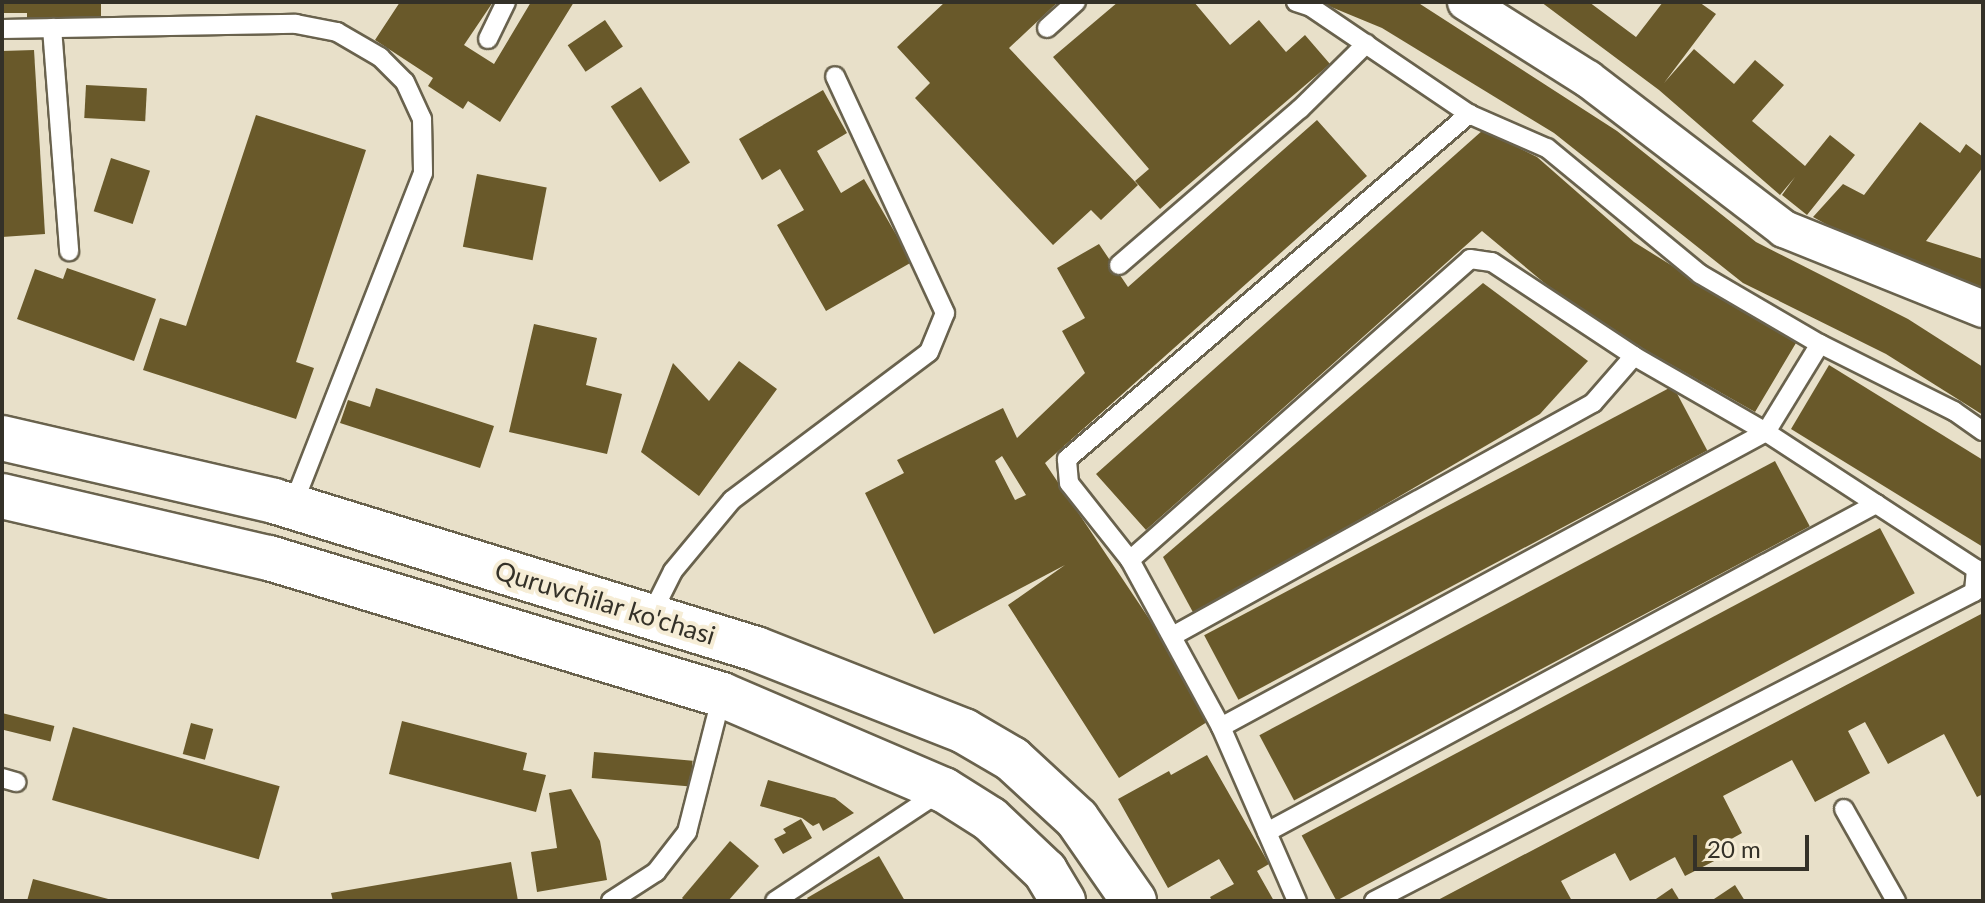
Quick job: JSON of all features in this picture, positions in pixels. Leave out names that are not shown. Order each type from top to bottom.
[{"type":"main road","name":"Quruvchilar ko'chasi","points":[[2,438],[292,507],[756,649],[964,731],[1012,759],[1077,819],[1134,901]]},
{"type":"main road","points":[[2,496],[269,558],[722,695],[944,790],[990,819],[1045,871],[1063,901]]},
{"type":"street","points":[[1466,2],[1588,79],[1784,229],[1983,309]]},
{"type":"lane","points":[[488,39],[506,2]]},
{"type":"lane","points":[[1047,28],[1076,2]]},
{"type":"lane","points":[[1296,2],[1311,7],[1469,114],[1547,148],[1700,274],[1820,344],[1954,411],[1983,431]]},
{"type":"lane","points":[[2,29],[296,24],[337,32],[380,57],[405,82],[422,119],[423,173],[292,507]]},
{"type":"lane","points":[[52,28],[69,251]]},
{"type":"lane","points":[[1119,265],[1300,109],[1366,44]]},
{"type":"lane","points":[[650,617],[673,571],[732,500],[929,352],[945,313],[835,76]]},
{"type":"lane","points":[[1297,901],[1221,727],[1130,560],[1069,483],[1067,459],[1469,114]]},
{"type":"lane","points":[[1130,560],[1470,259],[1492,262],[1634,356],[1766,432],[1976,569],[1974,592],[1374,901]]},
{"type":"lane","points":[[1221,727],[1766,432],[1820,344]]},
{"type":"lane","points":[[1172,636],[1593,403],[1634,356]]},
{"type":"lane","points":[[1267,832],[1876,504]]},
{"type":"lane","points":[[611,901],[656,872],[687,832],[722,695]]},
{"type":"lane","points":[[775,901],[944,790]]},
{"type":"lane","points":[[1844,809],[1896,901]]},
{"type":"building","points":[[2,2],[101,2],[101,22],[27,22],[27,13],[2,13]]},
{"type":"building","points":[[400,2],[493,2],[464,45],[494,64],[531,2],[574,2],[500,122],[468,101],[463,109],[428,86],[433,78],[375,40]]},
{"type":"building","points":[[945,2],[1058,2],[1009,48],[1138,185],[1101,220],[1091,210],[1053,245],[915,98],[930,83],[897,47]]},
{"type":"building","points":[[1118,2],[1194,2],[1230,45],[1259,20],[1286,52],[1305,35],[1330,64],[1160,209],[1135,181],[1149,169],[1053,57]]},
{"type":"building","points":[[1319,2],[1417,2],[1617,131],[1756,242],[1908,319],[1983,367],[1983,415],[1886,354],[1743,283],[1554,133],[1382,28]]},
{"type":"building","points":[[1541,2],[1589,2],[1636,37],[1663,2],[1699,2],[1716,14],[1664,83],[1694,49],[1734,84],[1755,60],[1784,85],[1752,121],[1805,166],[1830,135],[1855,155],[1807,215],[1782,195],[1795,177],[1780,195],[1659,90]]},
{"type":"building","points":[[605,20],[623,47],[586,72],[568,45]]},
{"type":"building","points":[[34,50],[45,234],[2,237],[2,51]]},
{"type":"building","points":[[86,85],[147,88],[145,121],[84,118]]},
{"type":"building","points":[[641,87],[690,162],[660,182],[611,107]]},
{"type":"building","points":[[823,90],[847,133],[817,151],[841,193],[864,179],[912,262],[826,311],[777,225],[804,210],[780,169],[762,180],[739,139]]},
{"type":"building","points":[[256,115],[366,150],[296,362],[314,368],[296,419],[143,370],[160,318],[186,326]]},
{"type":"building","points":[[1317,120],[1367,176],[1045,463],[1150,620],[1207,722],[1119,778],[1008,605],[1065,565],[934,634],[865,493],[904,473],[897,460],[1003,408],[1017,438],[1085,373],[1062,331],[1085,318],[1057,268],[1099,244],[1128,287]],"holes":[[[1002,456],[1026,495],[1015,500],[995,461]]]},
{"type":"building","points":[[1920,122],[1960,153],[1966,144],[1983,157],[1983,167],[1926,241],[1983,259],[1983,288],[1880,254],[1813,217],[1843,184],[1864,195]]},
{"type":"building","points":[[1483,130],[1537,157],[1634,242],[1796,343],[1755,412],[1583,315],[1482,231],[1146,530],[1096,474]]},
{"type":"building","points":[[111,158],[150,171],[133,224],[94,211]]},
{"type":"building","points":[[477,174],[547,188],[533,260],[463,247]]},
{"type":"building","points":[[67,268],[156,299],[134,361],[17,319],[35,269],[63,279]]},
{"type":"building","points":[[1483,283],[1588,361],[1540,414],[1195,616],[1163,557]]},
{"type":"building","points":[[534,324],[597,338],[586,385],[622,394],[607,454],[509,432]]},
{"type":"building","points":[[739,361],[777,389],[699,496],[641,452],[673,363],[709,401]]},
{"type":"building","points":[[1829,365],[1983,460],[1983,547],[1791,429]]},
{"type":"building","points":[[1673,386],[1707,450],[1238,700],[1204,635]]},
{"type":"building","points":[[376,388],[494,426],[480,468],[340,423],[348,400],[370,407]]},
{"type":"building","points":[[1775,461],[1810,526],[1294,801],[1259,735]]},
{"type":"building","points":[[1880,528],[1915,593],[1336,901],[1302,836]]},
{"type":"building","points":[[1983,613],[1983,794],[1977,797],[1944,734],[1888,764],[1865,722],[1848,731],[1870,773],[1815,802],[1792,760],[1723,796],[1742,833],[1717,847],[1722,857],[1685,876],[1675,857],[1630,881],[1615,853],[1561,881],[1572,901],[1436,901]]},
{"type":"building","points":[[2,713],[54,726],[51,742],[2,729]]},
{"type":"building","points":[[402,721],[527,753],[523,770],[546,775],[536,812],[389,774]]},
{"type":"building","points":[[191,723],[213,729],[205,760],[183,754]]},
{"type":"building","points":[[73,727],[280,786],[259,859],[52,800]]},
{"type":"building","points":[[594,752],[693,761],[690,787],[592,778]]},
{"type":"building","points":[[1207,755],[1269,864],[1257,871],[1274,901],[1212,901],[1210,897],[1234,884],[1219,859],[1168,888],[1118,799],[1169,771],[1171,775]]},
{"type":"building","points":[[768,780],[835,798],[854,813],[823,831],[819,823],[813,826],[802,818],[760,806]]},
{"type":"building","points":[[571,789],[600,841],[607,880],[537,892],[531,852],[557,848],[549,793]]},
{"type":"building","points":[[801,819],[812,838],[783,854],[774,839],[786,833],[783,829]]},
{"type":"building","points":[[730,841],[759,866],[728,901],[685,901],[682,898]]},
{"type":"building","points":[[879,856],[905,901],[809,901],[807,898]]},
{"type":"building","points":[[511,862],[518,901],[333,901],[331,893]]},
{"type":"building","points":[[33,879],[112,900],[27,901]]},
{"type":"building","points":[[1735,885],[1745,901],[1711,901]]},
{"type":"building","points":[[1672,888],[1680,901],[1653,901]]}]
